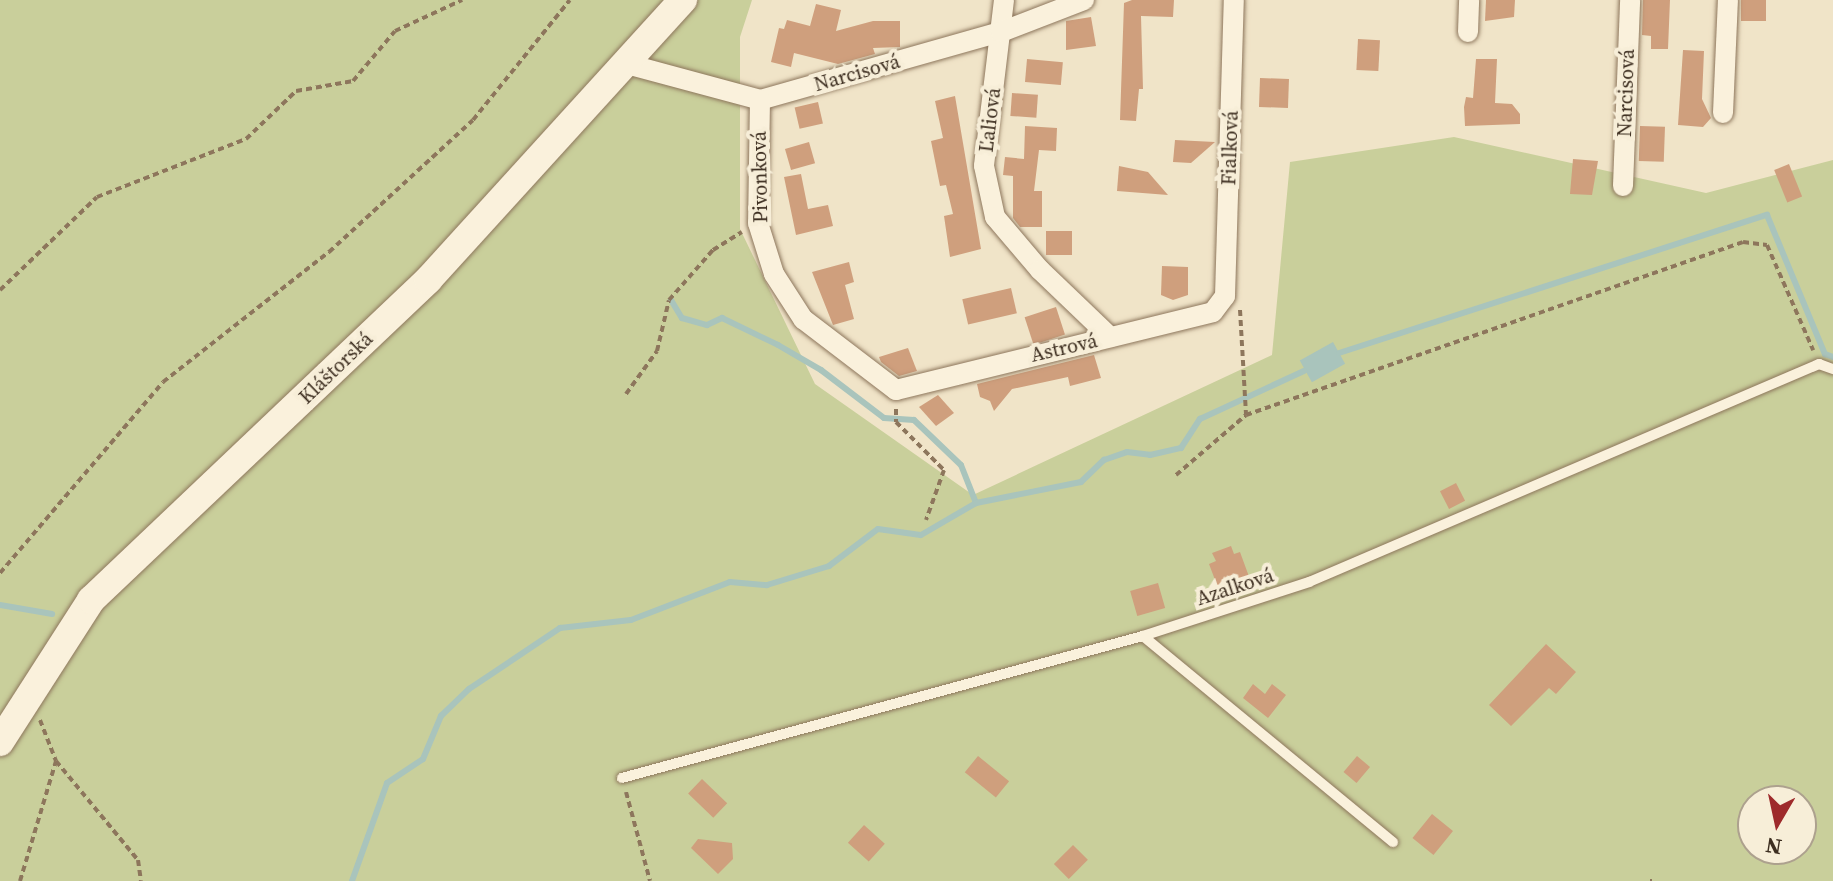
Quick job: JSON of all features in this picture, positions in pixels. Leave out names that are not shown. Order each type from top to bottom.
[{"type":"street","name":"Kláštorská","points":[[0,742],[91,600],[428,280],[683,0]]},
{"type":"street","name":"Ľaliová","points":[[1004,0],[984,166],[995,217],[1040,270],[1110,337]]},
{"type":"street","name":"Narcisová","points":[[760,100],[1001,32],[1084,0]]},
{"type":"street","name":"Fialková","points":[[1232,297],[1234,0]]},
{"type":"street","points":[[1468,32],[1469,0]]},
{"type":"street","name":"Narcisová","points":[[1623,186],[1630,0]]},
{"type":"street","points":[[1723,113],[1728,0]]},
{"type":"street","points":[[627,64],[760,100]]},
{"type":"street","name":"Pivonková","points":[[760,100],[758,223],[774,274],[803,319],[896,390]]},
{"type":"street","name":"Astrová","points":[[896,390],[1213,312],[1232,297]]},
{"type":"lane","points":[[1819,364],[1833,369]]},
{"type":"lane","name":"Azalková","points":[[622,778],[1143,636],[1309,582],[1819,364]]},
{"type":"lane","points":[[1143,636],[1393,842]]},
{"type":"path","points":[[0,290],[97,197],[246,139],[296,91],[353,81],[395,31],[462,0]]},
{"type":"path","points":[[0,573],[163,382],[329,252],[473,120],[570,0]]},
{"type":"path","points":[[626,394],[657,351],[669,300],[713,250],[758,223]]},
{"type":"path","points":[[1176,475],[1246,415],[1743,242],[1767,245],[1819,364]]},
{"type":"path","points":[[1232,297],[1246,415]]},
{"type":"path","points":[[896,419],[944,470],[926,520]]},
{"type":"path","points":[[31,697],[56,761],[138,860],[141,881]]},
{"type":"path","points":[[20,881],[56,761]]},
{"type":"path","points":[[622,778],[650,881]]},
{"type":"green space","points":[[0,0],[752,0],[740,37],[740,229],[815,384],[973,495],[1272,355],[1290,162],[1454,137],[1706,193],[1833,160],[1833,881],[0,881]]},
{"type":"water","points":[[1333,342],[1345,364],[1312,382],[1300,360]]},
{"type":"building","points":[[1132,0],[1174,0],[1173,17],[1141,16],[1143,89],[1139,89],[1136,121],[1120,120],[1124,3]]},
{"type":"building","points":[[1486,0],[1515,0],[1514,17],[1485,21]]},
{"type":"building","points":[[1643,0],[1670,0],[1668,49],[1651,49],[1651,36],[1642,35]]},
{"type":"building","points":[[1741,0],[1766,0],[1766,21],[1741,21]]},
{"type":"building","points":[[816,4],[841,10],[836,31],[873,21],[900,21],[900,47],[873,48],[875,54],[838,64],[794,53],[791,67],[771,62],[779,28],[784,29],[787,20],[810,26]]},
{"type":"building","points":[[1091,17],[1096,46],[1066,50],[1066,21]]},
{"type":"building","points":[[1358,39],[1380,40],[1378,71],[1356,70]]},
{"type":"building","points":[[1683,50],[1704,51],[1702,99],[1711,118],[1703,127],[1678,125]]},
{"type":"building","points":[[1027,59],[1063,62],[1061,85],[1025,82]]},
{"type":"building","points":[[1476,59],[1497,59],[1495,103],[1512,104],[1520,114],[1520,124],[1465,126],[1464,107],[1466,97],[1473,98]]},
{"type":"building","points":[[1260,78],[1289,79],[1288,108],[1259,107]]},
{"type":"building","points":[[1012,93],[1038,95],[1036,118],[1010,116]]},
{"type":"building","points":[[955,96],[981,249],[950,257],[944,216],[953,214],[946,185],[940,186],[931,141],[943,138],[935,101]]},
{"type":"building","points":[[818,102],[823,123],[800,129],[795,107]]},
{"type":"building","points":[[1025,126],[1057,128],[1056,151],[1039,150],[1034,191],[1042,191],[1042,227],[1020,227],[1013,218],[1013,176],[1003,175],[1005,157],[1024,159]]},
{"type":"building","points":[[1640,126],[1665,127],[1664,162],[1639,161]]},
{"type":"building","points":[[1175,140],[1215,142],[1191,163],[1173,162]]},
{"type":"building","points":[[809,142],[815,163],[791,170],[785,149]]},
{"type":"building","points":[[1573,159],[1598,161],[1592,195],[1570,194]]},
{"type":"building","points":[[1789,164],[1802,196],[1787,202],[1774,170]]},
{"type":"building","points":[[1119,166],[1148,172],[1168,195],[1117,191]]},
{"type":"building","points":[[801,174],[808,209],[828,205],[833,226],[796,235],[784,177]]},
{"type":"building","points":[[1046,231],[1072,231],[1072,255],[1046,255]]},
{"type":"building","points":[[849,262],[854,282],[845,285],[854,319],[833,325],[812,272]]},
{"type":"building","points":[[1162,266],[1188,267],[1188,295],[1173,300],[1161,295]]},
{"type":"building","points":[[1011,288],[1017,313],[968,325],[962,299]]},
{"type":"building","points":[[1056,307],[1065,335],[1034,345],[1025,317]]},
{"type":"building","points":[[908,348],[917,371],[899,376],[881,362],[879,357]]},
{"type":"building","points":[[1094,355],[1101,378],[1070,386],[1068,377],[1012,389],[994,411],[990,401],[980,397],[977,384]]},
{"type":"building","points":[[938,395],[954,413],[936,426],[919,407]]},
{"type":"building","points":[[1456,483],[1465,501],[1449,509],[1440,491]]},
{"type":"building","points":[[1231,546],[1234,554],[1240,552],[1251,582],[1220,593],[1209,564],[1216,561],[1212,553]]},
{"type":"building","points":[[1158,583],[1165,608],[1137,616],[1130,591]]},
{"type":"building","points":[[1546,644],[1576,672],[1556,694],[1549,688],[1511,726],[1489,705]]},
{"type":"building","points":[[1253,684],[1265,694],[1272,684],[1286,695],[1268,718],[1243,698]]},
{"type":"building","points":[[978,756],[1009,781],[996,797],[965,772]]},
{"type":"building","points":[[1357,756],[1370,767],[1357,783],[1344,772]]},
{"type":"building","points":[[702,779],[727,803],[713,818],[688,793]]},
{"type":"building","points":[[1432,814],[1453,831],[1433,855],[1412,838]]},
{"type":"building","points":[[864,825],[885,844],[869,862],[848,843]]},
{"type":"building","points":[[698,839],[732,843],[733,859],[718,874],[691,848]]},
{"type":"building","points":[[1073,845],[1088,860],[1069,879],[1054,864]]},
{"type":"waterway","points":[[1339,353],[1767,215],[1825,354],[1833,357]]},
{"type":"waterway","points":[[671,300],[682,318],[707,325],[722,318],[778,345],[821,370],[884,418],[914,420],[961,465],[976,503]]},
{"type":"waterway","points":[[352,881],[387,783],[423,759],[441,716],[469,689],[560,628],[631,620],[730,582],[767,585],[829,566],[878,529],[921,535],[976,503],[1081,482],[1104,460],[1127,452],[1150,455],[1181,448],[1200,419],[1304,371]]},
{"type":"waterway","points":[[0,605],[52,614]]}]
